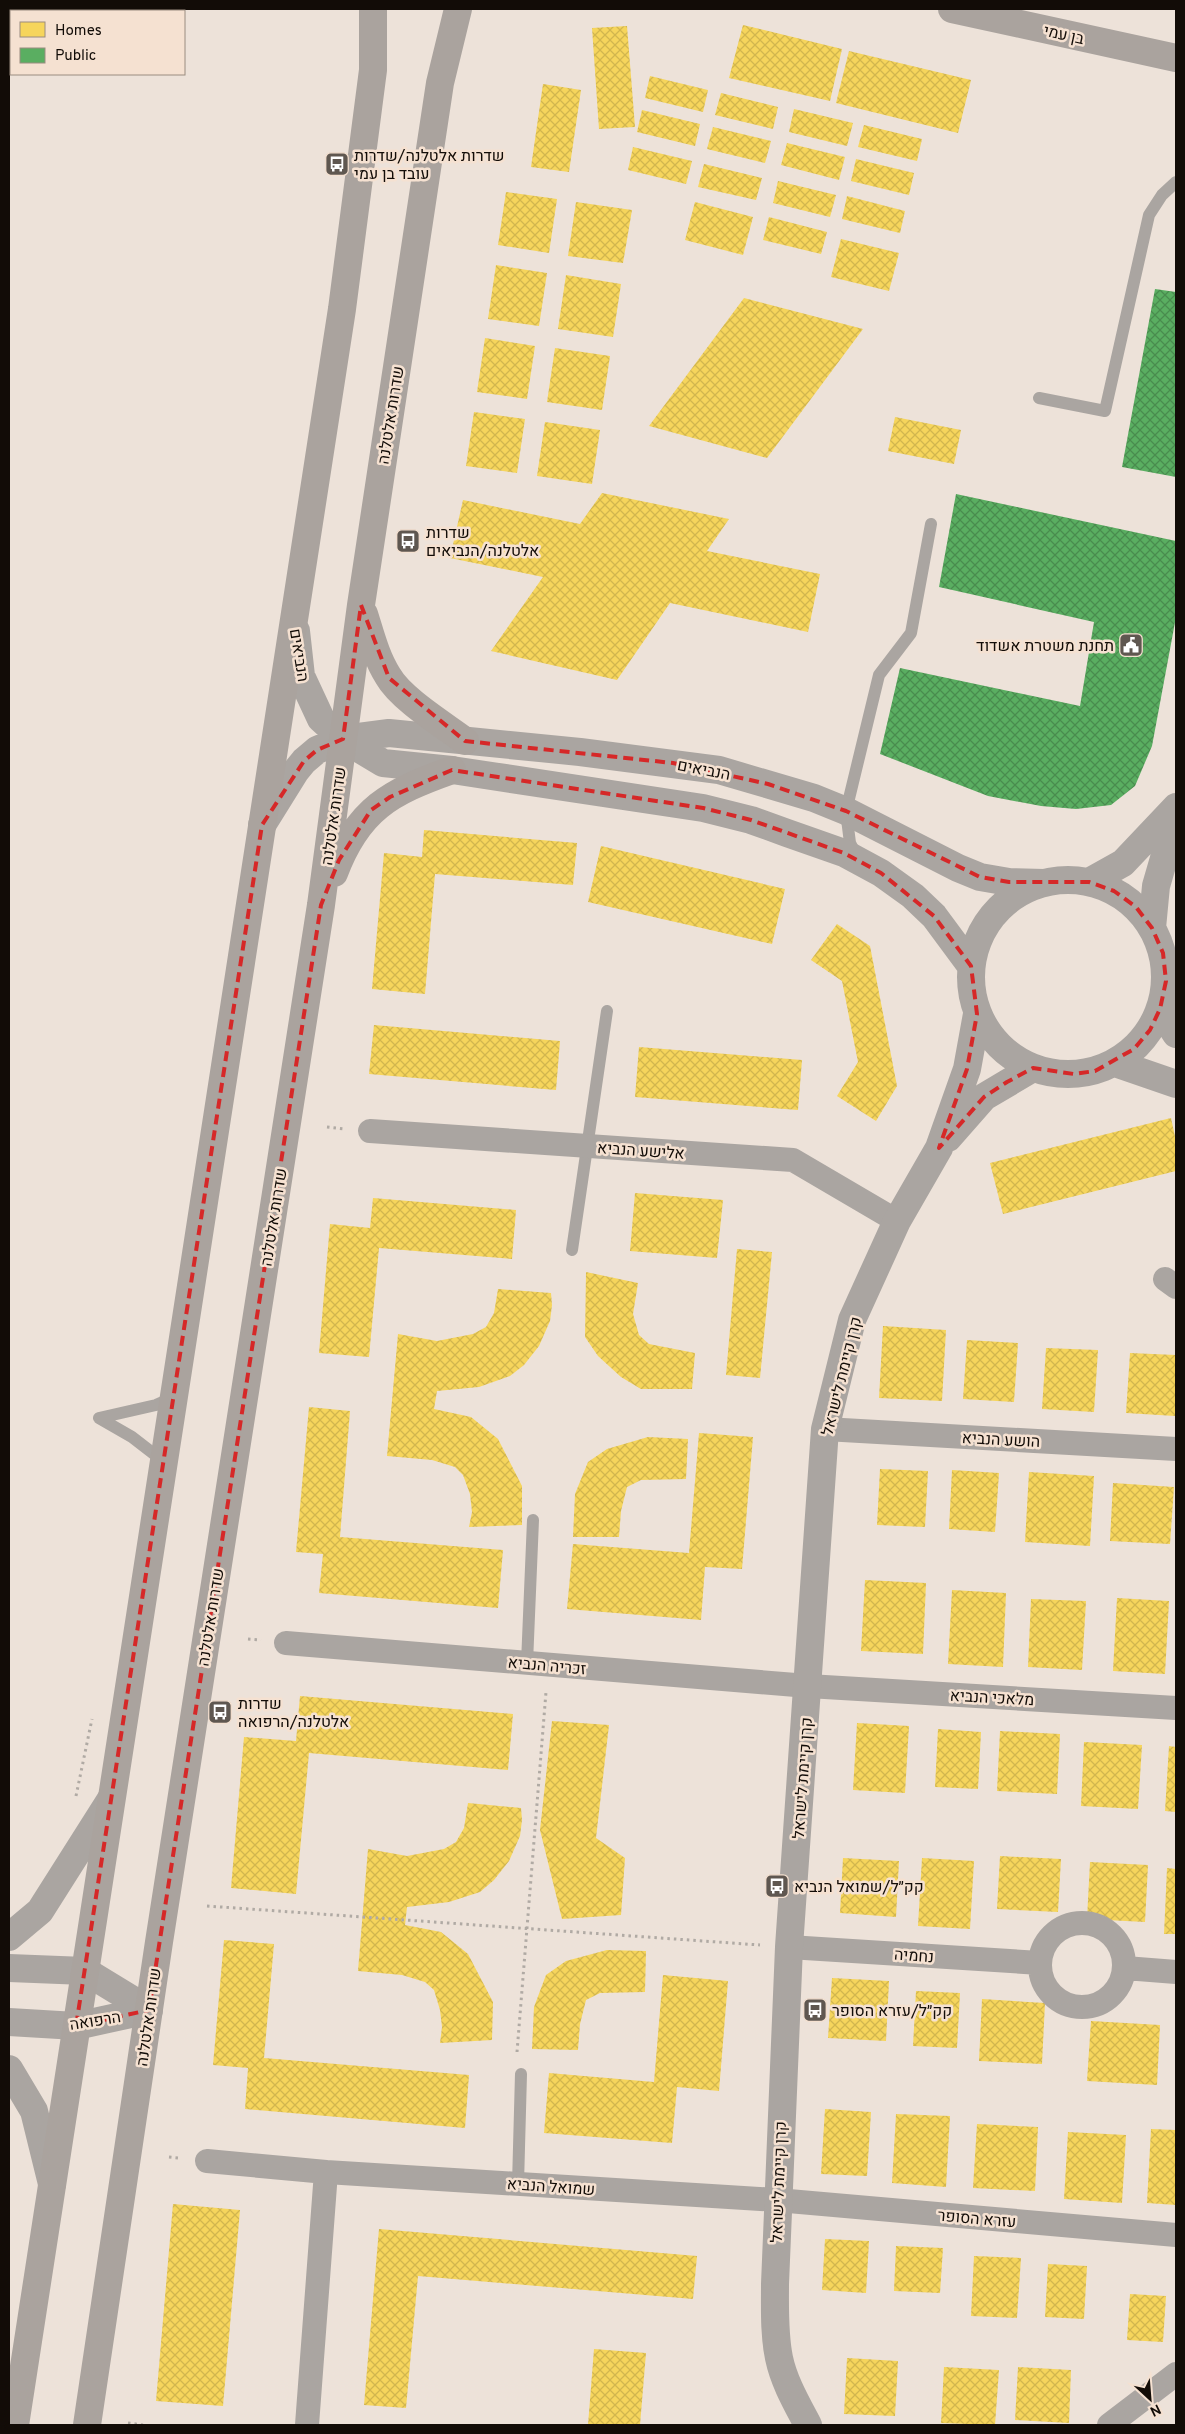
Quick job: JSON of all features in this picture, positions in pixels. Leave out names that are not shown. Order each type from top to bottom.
[{"type":"main road","points":[[14,2425],[342,309],[373,70],[373,9]]},
{"type":"main road","name":"שדרות אלטלנה","points":[[87,2425],[149,2010],[322,905],[361,605],[440,83],[458,9]]},
{"type":"main road","name":"בן עמי","points":[[952,9],[1176,58]]},
{"type":"main road","points":[[361,605],[378,659],[389,678],[400,692],[466,742]]},
{"type":"main road","points":[[322,905],[339,860],[354,830],[371,810],[390,797],[423,780],[452,770]]},
{"type":"street","name":"הנביאים","points":[[294,616],[301,676],[310,699],[321,719],[344,739],[383,763],[452,770],[703,808],[751,820],[844,853],[889,879],[934,916],[971,966]]},
{"type":"street","name":"הנביאים","points":[[262,825],[304,761],[317,750],[344,739],[389,733],[580,752],[719,770],[814,798],[846,811],[958,868],[980,877],[1009,882],[1044,883]]},
{"type":"street","points":[[1089,882],[1123,863],[1176,807]]},
{"type":"street","points":[[1152,928],[1156,886],[1176,817]]},
{"type":"street","points":[[1066,880],[1089,882],[1114,891],[1136,907],[1152,928],[1163,954],[1166,981],[1160,1008],[1150,1030],[1134,1049],[1115,1063],[1095,1071],[1053,1074],[1033,1068],[1010,1055],[991,1037],[978,1014],[971,991],[971,966],[977,944],[988,922],[1009,901],[1022,892],[1044,883],[1066,880]]},
{"type":"street","points":[[1160,1008],[1176,1034]]},
{"type":"street","name":"קרן קיימת לישראל","points":[[808,2425],[791,2392],[779,2358],[775,2284],[789,1947],[825,1429],[852,1320],[897,1221],[939,1148],[967,1069],[978,1014]]},
{"type":"street","points":[[1115,1063],[1176,1084]]},
{"type":"street","name":"קרן קיימת לישראל","points":[[939,1148],[984,1097],[1033,1068]]},
{"type":"street","name":"אלישע הנביא","points":[[370,1131],[793,1160],[897,1221]]},
{"type":"street","name":"הושע הנביא","points":[[825,1429],[1176,1449]]},
{"type":"street","name":"זכריה הנביא","points":[[286,1643],[808,1686]]},
{"type":"street","name":"מלאכי הנביא","points":[[808,1686],[1176,1708]]},
{"type":"street","points":[[9,1937],[40,1911],[111,1799]]},
{"type":"street","points":[[1085,1922],[1098,1926],[1114,1937],[1124,1955],[1125,1968],[1122,1980],[1115,1992],[1106,2001],[1080,2008],[1067,2005],[1046,1988],[1041,1977],[1040,1963],[1042,1950],[1049,1939],[1059,1930],[1072,1924],[1085,1922]]},
{"type":"street","name":"נחמיה","points":[[789,1947],[1040,1963]]},
{"type":"street","points":[[9,1968],[85,1970]]},
{"type":"street","points":[[1125,1968],[1176,1972]]},
{"type":"street","name":"הרפואה","points":[[85,1970],[149,2010]]},
{"type":"street","name":"הרפואה","points":[[9,2022],[76,2026],[149,2010]]},
{"type":"street","points":[[9,2069],[34,2111],[52,2184]]},
{"type":"street","name":"שמואל הנביא","points":[[207,2161],[326,2172],[777,2200]]},
{"type":"street","points":[[307,2425],[326,2172]]},
{"type":"street","name":"עזרא הסופר","points":[[777,2200],[1176,2235]]},
{"type":"street","points":[[1110,2425],[1176,2374]]},
{"type":"lane","points":[[1039,398],[1105,411],[1149,216],[1162,195],[1176,182]]},
{"type":"lane","points":[[858,860],[850,843],[846,811],[879,674],[911,633],[931,524]]},
{"type":"lane","points":[[572,1250],[607,1011]]},
{"type":"lane","points":[[164,1461],[132,1437],[99,1418],[156,1405],[174,1397]]},
{"type":"lane","points":[[533,1520],[538,1664]]},
{"type":"lane","points":[[518,2184],[522,2074]]},
{"type":"path","points":[[522,2074],[515,2074],[527,1929],[538,1664]]},
{"type":"path","points":[[207,1906],[789,1947]]},
{"type":"path","points":[[128,2423],[143,2425]]},
{"type":"highlighted area","points":[[361,605],[389,678],[465,741],[673,763],[768,784],[846,811],[980,877],[1009,882],[1089,882],[1114,891],[1136,907],[1152,928],[1163,953],[1166,981],[1160,1009],[1150,1030],[1134,1049],[1095,1071],[1074,1074],[1033,1068],[1007,1082],[984,1097],[939,1148],[967,1069],[977,1014],[971,966],[934,916],[881,873],[844,853],[751,820],[703,808],[452,770],[390,797],[371,810],[339,860],[321,905],[149,2010],[76,2026],[262,825],[304,761],[317,750],[343,739]]},
{"type":"building: Homes","points":[[743,25],[842,49],[830,101],[729,78]]},
{"type":"building: Homes","points":[[627,26],[635,127],[599,129],[592,28]]},
{"type":"building: Homes","points":[[849,51],[971,80],[958,133],[836,103]]},
{"type":"building: Homes","points":[[650,76],[708,90],[703,112],[645,98]]},
{"type":"building: Homes","points":[[543,84],[581,90],[569,172],[531,167]]},
{"type":"building: Homes","points":[[721,93],[778,107],[773,129],[715,115]]},
{"type":"building: Homes","points":[[794,109],[853,123],[847,146],[789,132]]},
{"type":"building: Homes","points":[[642,110],[700,124],[695,146],[637,132]]},
{"type":"building: Homes","points":[[864,125],[922,139],[917,161],[858,147]]},
{"type":"building: Homes","points":[[713,127],[771,141],[765,163],[707,149]]},
{"type":"building: Homes","points":[[787,143],[845,157],[839,180],[781,165]]},
{"type":"building: Homes","points":[[633,147],[692,161],[686,184],[628,170]]},
{"type":"building: Homes","points":[[856,159],[914,173],[909,195],[851,181]]},
{"type":"building: Homes","points":[[704,164],[762,178],[756,200],[698,187]]},
{"type":"building: Homes","points":[[778,181],[836,195],[830,217],[773,203]]},
{"type":"building: Homes","points":[[506,192],[557,199],[549,253],[498,245]]},
{"type":"building: Homes","points":[[847,196],[905,211],[900,233],[842,219]]},
{"type":"building: Homes","points":[[576,202],[632,210],[623,263],[568,256]]},
{"type":"building: Homes","points":[[695,202],[753,217],[743,255],[685,240]]},
{"type":"building: Homes","points":[[769,217],[827,232],[821,254],[763,240]]},
{"type":"building: Homes","points":[[841,239],[899,253],[889,291],[831,277]]},
{"type":"building: Homes","points":[[496,265],[547,273],[539,326],[488,319]]},
{"type":"building: Homes","points":[[566,275],[621,284],[613,337],[558,329]]},
{"type":"building: Homes","points":[[744,298],[863,329],[767,458],[649,426]]},
{"type":"building: Homes","points":[[485,338],[535,346],[527,399],[477,392]]},
{"type":"building: Homes","points":[[555,348],[610,356],[602,410],[547,402]]},
{"type":"building: Homes","points":[[474,412],[525,419],[517,473],[466,466]]},
{"type":"building: Homes","points":[[895,417],[961,430],[954,464],[888,451]]},
{"type":"building: Homes","points":[[545,422],[600,430],[592,484],[537,476]]},
{"type":"building: Homes","points":[[602,493],[729,519],[707,551],[820,574],[808,632],[670,603],[617,680],[491,651],[543,577],[450,558],[463,500],[580,524]]},
{"type":"building: Homes","points":[[424,830],[577,843],[573,885],[435,874],[425,994],[372,989],[384,853],[422,857]]},
{"type":"building: Homes","points":[[601,846],[785,889],[772,944],[588,902]]},
{"type":"building: Homes","points":[[837,924],[870,946],[897,1086],[876,1121],[837,1096],[858,1062],[842,981],[811,960]]},
{"type":"building: Homes","points":[[374,1025],[560,1041],[556,1090],[369,1074]]},
{"type":"building: Homes","points":[[639,1047],[802,1060],[798,1110],[635,1097]]},
{"type":"building: Homes","points":[[1171,1118],[1176,1141],[1176,1171],[1003,1214],[990,1163]]},
{"type":"building: Homes","points":[[635,1193],[723,1200],[717,1258],[630,1251]]},
{"type":"building: Homes","points":[[373,1198],[516,1210],[512,1259],[379,1248],[369,1357],[319,1353],[330,1224],[370,1228]]},
{"type":"building: Homes","points":[[737,1249],[772,1252],[760,1378],[726,1375]]},
{"type":"building: Homes","points":[[586,1272],[638,1283],[633,1314],[639,1335],[649,1344],[695,1353],[692,1389],[641,1389],[621,1377],[598,1356],[585,1337]]},
{"type":"building: Homes","points":[[498,1289],[551,1293],[552,1305],[550,1321],[539,1346],[524,1365],[510,1376],[479,1387],[437,1391],[434,1409],[471,1417],[498,1439],[522,1486],[522,1525],[469,1527],[472,1512],[470,1494],[463,1475],[455,1467],[432,1460],[387,1456],[398,1334],[437,1341],[473,1334],[486,1327],[494,1313]]},
{"type":"building: Homes","points":[[883,1326],[946,1330],[942,1401],[879,1398]]},
{"type":"building: Homes","points":[[967,1340],[1018,1343],[1014,1402],[963,1399]]},
{"type":"building: Homes","points":[[1046,1348],[1098,1350],[1094,1412],[1042,1409]]},
{"type":"building: Homes","points":[[1130,1353],[1176,1355],[1175,1416],[1126,1413]]},
{"type":"building: Homes","points":[[309,1407],[350,1411],[340,1537],[503,1550],[498,1608],[319,1593],[323,1554],[296,1552]]},
{"type":"building: Homes","points":[[699,1433],[753,1437],[742,1569],[705,1567],[701,1620],[567,1609],[573,1544],[689,1553]]},
{"type":"building: Homes","points":[[648,1437],[688,1439],[686,1479],[641,1480],[627,1487],[621,1511],[619,1537],[573,1537],[575,1494],[588,1462],[607,1449]]},
{"type":"building: Homes","points":[[880,1469],[928,1471],[925,1527],[877,1525]]},
{"type":"building: Homes","points":[[952,1470],[999,1473],[995,1532],[949,1529]]},
{"type":"building: Homes","points":[[1029,1472],[1094,1476],[1090,1546],[1025,1542]]},
{"type":"building: Homes","points":[[1113,1483],[1174,1487],[1170,1544],[1110,1541]]},
{"type":"building: Homes","points":[[865,1580],[926,1583],[923,1654],[861,1651]]},
{"type":"building: Homes","points":[[952,1590],[1006,1593],[1003,1667],[948,1664]]},
{"type":"building: Homes","points":[[1117,1598],[1169,1601],[1165,1674],[1113,1671]]},
{"type":"building: Homes","points":[[1031,1599],[1086,1601],[1082,1670],[1028,1667]]},
{"type":"building: Homes","points":[[300,1696],[513,1714],[508,1770],[309,1753],[296,1894],[231,1888],[244,1737],[296,1741]]},
{"type":"building: Homes","points":[[552,1721],[609,1725],[596,1838],[625,1858],[621,1915],[562,1919],[540,1830]]},
{"type":"building: Homes","points":[[857,1723],[909,1726],[905,1793],[853,1790]]},
{"type":"building: Homes","points":[[938,1729],[981,1732],[978,1789],[935,1787]]},
{"type":"building: Homes","points":[[1000,1731],[1060,1734],[1057,1794],[997,1791]]},
{"type":"building: Homes","points":[[1084,1742],[1142,1745],[1138,1809],[1081,1806]]},
{"type":"building: Homes","points":[[1169,1746],[1176,1747],[1176,1812],[1165,1811]]},
{"type":"building: Homes","points":[[468,1803],[521,1808],[522,1820],[520,1836],[509,1861],[494,1880],[480,1892],[449,1902],[407,1907],[405,1925],[441,1932],[468,1954],[493,2002],[492,2040],[440,2043],[442,2027],[440,2010],[434,1990],[425,1982],[402,1975],[358,1971],[368,1849],[407,1856],[444,1849],[456,1842],[464,1828]]},
{"type":"building: Homes","points":[[1000,1856],[1061,1859],[1058,1912],[997,1909]]},
{"type":"building: Homes","points":[[843,1858],[899,1861],[896,1917],[840,1913]]},
{"type":"building: Homes","points":[[922,1858],[974,1861],[970,1929],[918,1926]]},
{"type":"building: Homes","points":[[1090,1862],[1148,1865],[1145,1922],[1087,1919]]},
{"type":"building: Homes","points":[[1167,1868],[1176,1869],[1176,1934],[1164,1934]]},
{"type":"building: Homes","points":[[224,1940],[274,1944],[264,2058],[469,2075],[465,2128],[245,2109],[248,2068],[213,2065]]},
{"type":"building: Homes","points":[[607,1950],[646,1951],[645,1992],[600,1993],[586,2000],[580,2024],[578,2050],[532,2049],[534,2007],[546,1975],[566,1961]]},
{"type":"building: Homes","points":[[663,1975],[728,1981],[719,2091],[677,2087],[672,2143],[544,2133],[549,2073],[654,2082]]},
{"type":"building: Homes","points":[[832,1978],[889,1981],[886,2041],[828,2038]]},
{"type":"building: Homes","points":[[916,1991],[960,1993],[957,2048],[913,2046]]},
{"type":"building: Homes","points":[[982,1999],[1045,2003],[1042,2064],[979,2061]]},
{"type":"building: Homes","points":[[1091,2021],[1160,2025],[1157,2085],[1087,2081]]},
{"type":"building: Homes","points":[[825,2109],[871,2112],[867,2176],[821,2174]]},
{"type":"building: Homes","points":[[896,2114],[950,2116],[946,2187],[892,2183]]},
{"type":"building: Homes","points":[[977,2124],[1038,2127],[1035,2191],[973,2188]]},
{"type":"building: Homes","points":[[1151,2129],[1176,2130],[1176,2205],[1147,2203]]},
{"type":"building: Homes","points":[[1068,2132],[1126,2135],[1122,2203],[1064,2199]]},
{"type":"building: Homes","points":[[173,2204],[240,2210],[223,2406],[156,2401]]},
{"type":"building: Homes","points":[[379,2229],[697,2256],[693,2299],[418,2276],[406,2408],[364,2405]]},
{"type":"building: Homes","points":[[825,2239],[869,2241],[866,2293],[822,2290]]},
{"type":"building: Homes","points":[[896,2246],[943,2248],[940,2293],[894,2291]]},
{"type":"building: Homes","points":[[974,2256],[1021,2258],[1017,2318],[971,2316]]},
{"type":"building: Homes","points":[[1048,2264],[1087,2266],[1084,2319],[1045,2317]]},
{"type":"building: Homes","points":[[1130,2294],[1166,2296],[1163,2342],[1127,2340]]},
{"type":"building: Homes","points":[[594,2349],[646,2353],[640,2425],[588,2425]]},
{"type":"building: Homes","points":[[847,2358],[898,2361],[895,2416],[844,2414]]},
{"type":"building: Homes","points":[[944,2367],[999,2370],[995,2425],[941,2423]]},
{"type":"building: Homes","points":[[1018,2367],[1071,2370],[1069,2423],[1015,2420]]},
{"type":"building: Public","points":[[1155,289],[1176,292],[1176,477],[1122,467]]},
{"type":"building: Public","name":"תחנת משטרת אשדוד","points":[[956,494],[1176,541],[1176,617],[1152,746],[1135,786],[1111,805],[1076,809],[1041,806],[988,796],[880,754],[900,668],[1080,706],[1094,622],[939,587]]},
{"type":"place","name":"שדרות אלטלנה/שדרות עובד בן עמי","points":[[337,164]]},
{"type":"place","name":"שדרות אלטלנה/הנביאים","points":[[408,541]]},
{"type":"place","name":"תחנת משטרת אשדוד","points":[[1131,645]]},
{"type":"place","name":"שדרות אלטלנה/הרפואה","points":[[220,1712]]},
{"type":"place","name":"קק״ל/שמואל הנביא","points":[[777,1886]]},
{"type":"place","name":"קק״ל/עזרא הסופר","points":[[815,2010]]}]
